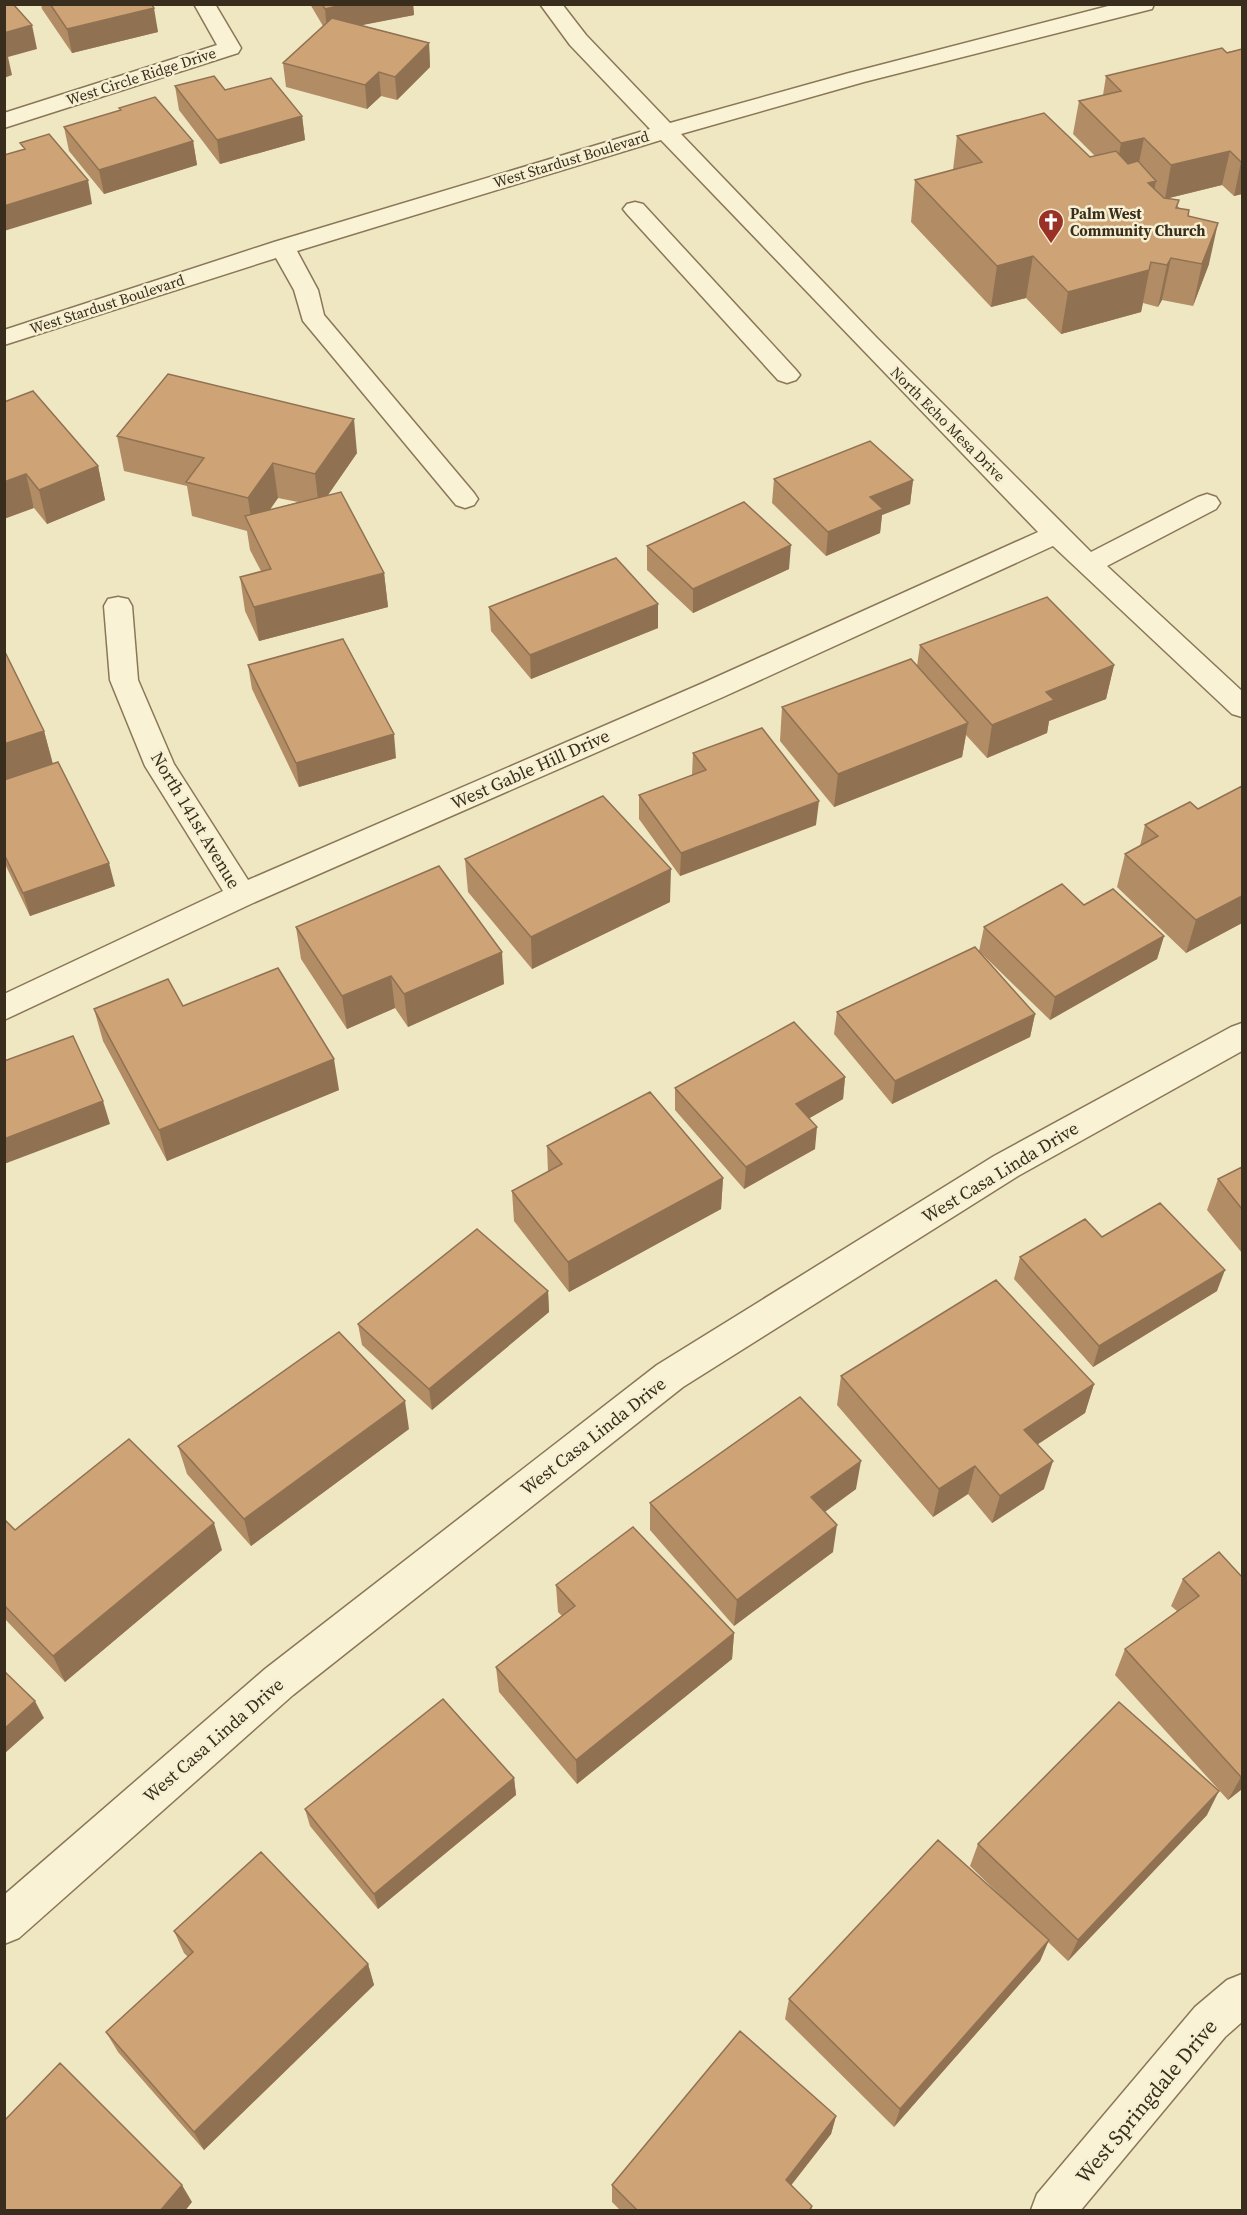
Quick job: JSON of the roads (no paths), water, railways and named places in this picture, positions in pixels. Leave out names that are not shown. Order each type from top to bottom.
[{"type":"street","name":"West Circle Ridge Drive","points":[[4,121],[230,48],[204,4]]},
{"type":"street","name":"North Echo Mesa Drive","points":[[550,4],[578,40],[867,342],[1056,534],[1242,707]]},
{"type":"street","name":"West Stardust Boulevard","points":[[4,338],[282,247],[666,130],[899,66],[1144,4]]},
{"type":"street","points":[[634,209],[787,375]]},
{"type":"street","points":[[282,247],[306,290],[312,316],[465,499]]},
{"type":"street","points":[[1089,564],[1207,503]]},
{"type":"street","name":"West Gable Hill Drive","points":[[4,1008],[242,895],[713,690],[1056,534]]},
{"type":"street","name":"North 141st Avenue","points":[[118,606],[124,680],[160,766],[242,895]]},
{"type":"street","name":"West Casa Linda Drive","points":[[4,1923],[279,1682],[670,1376],[1006,1166],[1242,1036]]},
{"type":"street","name":"West Springdale Drive","points":[[1053,2211],[1210,2022],[1242,1995]]},
{"type":"place","name":"Palm West Community Church","points":[[1051,245]]}]
